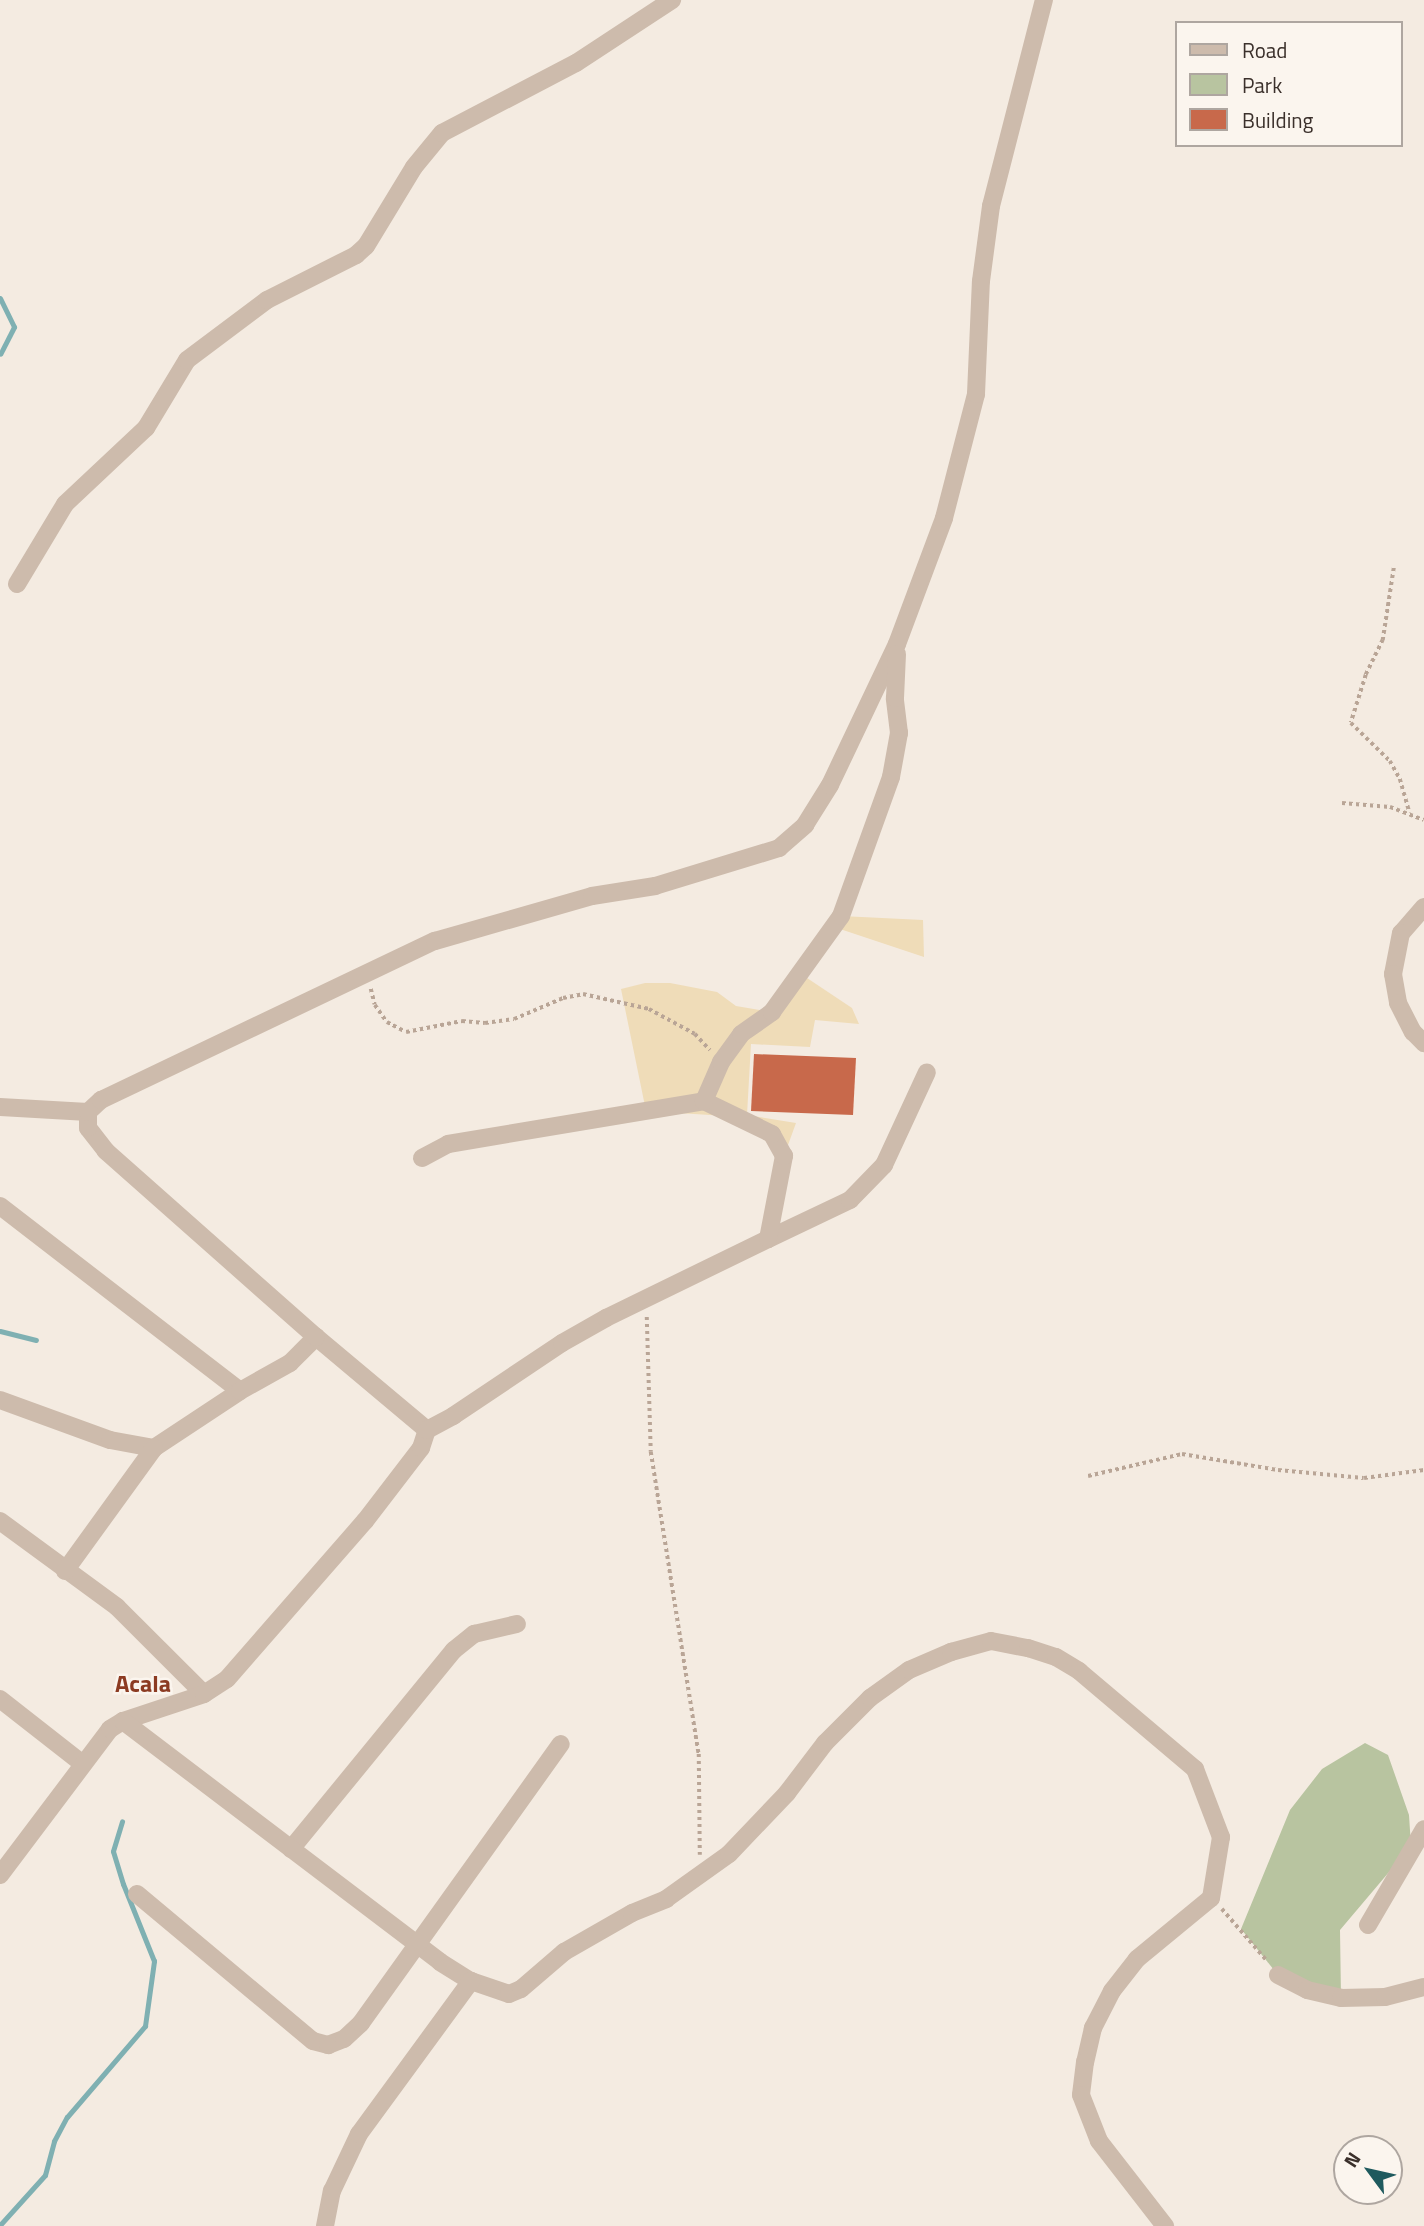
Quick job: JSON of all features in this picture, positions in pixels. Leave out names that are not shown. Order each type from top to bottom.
[{"type":"street","points":[[17,584],[65,503],[146,428],[187,360],[267,300],[356,255],[366,246],[414,167],[442,133],[576,63],[672,0]]},
{"type":"street","points":[[0,1107],[88,1112],[101,1100],[435,941],[592,896],[655,886],[779,848],[805,825],[830,785],[897,644],[944,518],[976,394],[981,281],[991,206],[1044,0]]},
{"type":"street","points":[[704,1101],[720,1062],[741,1034],[772,1012],[841,916],[891,777],[899,733],[895,698],[897,644]]},
{"type":"street","points":[[1424,907],[1401,933],[1393,974],[1398,1003],[1413,1031],[1424,1043]]},
{"type":"street","points":[[0,1875],[110,1729],[123,1721],[204,1694],[227,1679],[340,1552],[421,1448],[427,1430],[485,1396],[562,1343],[728,1256],[850,1200],[884,1165],[927,1072]]},
{"type":"street","points":[[422,1158],[448,1144],[704,1101],[772,1134],[784,1156],[768,1239]]},
{"type":"street","points":[[88,1112],[88,1128],[106,1151],[316,1337],[427,1430]]},
{"type":"street","points":[[0,1206],[240,1391]]},
{"type":"street","points":[[65,1571],[153,1448],[240,1391],[290,1363],[316,1337]]},
{"type":"street","points":[[0,1400],[110,1440],[153,1448]]},
{"type":"street","points":[[0,1521],[117,1607],[204,1694]]},
{"type":"street","points":[[291,1849],[454,1650],[474,1634],[517,1624]]},
{"type":"street","points":[[123,1721],[416,1944],[471,1981],[509,1994],[521,1989],[564,1952],[632,1913],[666,1899],[729,1854],[787,1793],[825,1743],[870,1698],[909,1670],[951,1652],[991,1641],[1037,1651],[1079,1671],[1195,1769],[1221,1837],[1211,1898],[1137,1958],[1112,1991],[1093,2028],[1085,2062],[1081,2095],[1099,2141],[1165,2226]]},
{"type":"street","points":[[0,1699],[83,1764]]},
{"type":"street","points":[[137,1894],[313,2041],[328,2045],[344,2039],[361,2023],[561,1744]]},
{"type":"street","points":[[1368,1924],[1424,1829]]},
{"type":"street","points":[[1278,1975],[1307,1990],[1341,1998],[1385,1997],[1424,1987]]},
{"type":"street","points":[[325,2226],[332,2191],[359,2134],[471,1981]]},
{"type":"path","points":[[1394,568],[1383,640],[1366,675],[1351,723],[1390,761],[1400,779],[1410,813]]},
{"type":"path","points":[[1342,803],[1390,807],[1424,820]]},
{"type":"path","points":[[367,973],[375,1005],[387,1022],[406,1032],[462,1021],[485,1023],[514,1019],[563,998],[583,994],[649,1009],[695,1034],[720,1062]]},
{"type":"path","points":[[646,1301],[650,1452],[699,1754],[701,1876]]},
{"type":"path","points":[[1088,1476],[1182,1454],[1278,1470],[1364,1478],[1424,1471]]},
{"type":"path","points":[[1211,1898],[1278,1975]]},
{"type":"green space","points":[[1365,1743],[1388,1755],[1409,1815],[1411,1846],[1340,1930],[1341,1998],[1278,1975],[1241,1929],[1290,1810],[1322,1769]]},
{"type":"sand","points":[[841,916],[923,920],[924,957],[834,927]]},
{"type":"sand","points":[[801,974],[852,1008],[859,1024],[815,1020],[810,1047],[751,1044],[747,1115],[796,1123],[784,1156],[742,1117],[646,1111],[621,989],[645,983],[670,983],[717,992],[736,1006],[772,1012]]},
{"type":"building","points":[[754,1054],[856,1058],[853,1115],[751,1111]]},
{"type":"waterway","points":[[0,298],[14,327],[0,354]]},
{"type":"waterway","points":[[0,1331],[36,1340]]},
{"type":"waterway","points":[[0,2225],[45,2175],[54,2141],[67,2117],[145,2026],[154,1961],[123,1884],[113,1851],[122,1821]]},
{"type":"district","name":"Acala","points":[[143,1684]]}]
